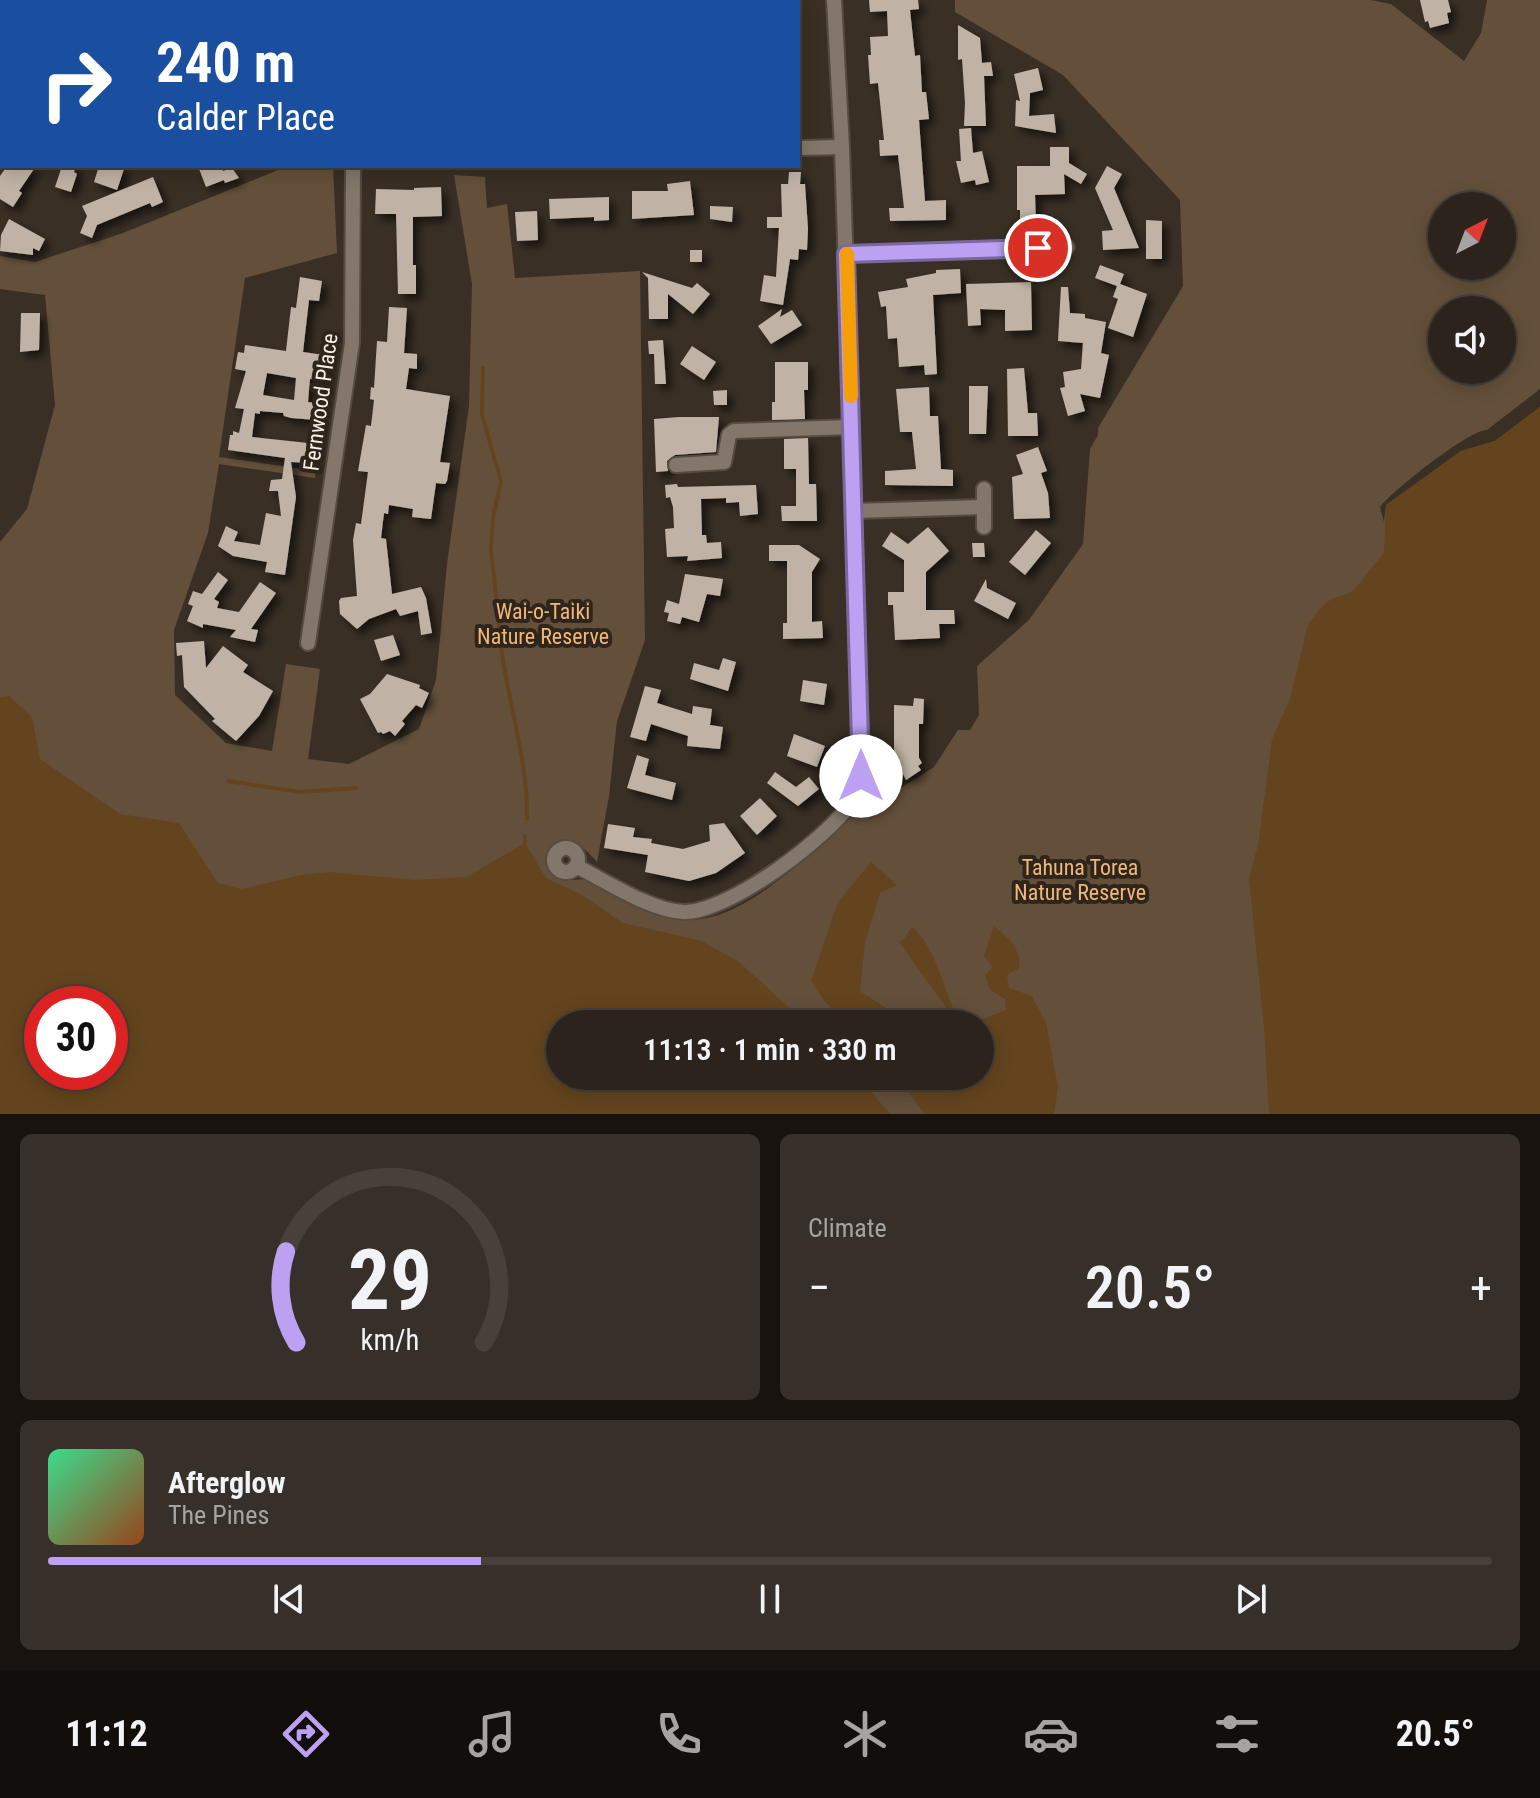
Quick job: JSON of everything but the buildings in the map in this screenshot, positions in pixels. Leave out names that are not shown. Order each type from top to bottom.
[{"type":"street","points":[[576,866],[669,909],[682,912],[709,907],[737,896],[769,876],[845,810],[858,790],[862,769],[855,511],[834,0]]},
{"type":"street","points":[[800,148],[842,147]]},
{"type":"street","name":"Fernwood Place","points":[[308,643],[352,343],[353,168]]},
{"type":"street","points":[[846,254],[1067,247]]},
{"type":"street","points":[[676,465],[724,462],[729,435],[734,431],[852,427]]},
{"type":"street","points":[[984,489],[984,527]]},
{"type":"street","points":[[855,511],[983,507]]},
{"type":"green space","points":[[955,0],[1370,0],[1391,4],[1464,61],[1481,33],[1487,0],[1540,0],[1540,389],[1487,430],[1465,439],[1432,462],[1380,507],[1384,522],[1386,505],[1461,451],[1495,441],[1540,407],[1540,1114],[0,1114],[0,542],[27,509],[55,405],[45,295],[0,289],[0,256],[35,262],[123,233],[283,168],[333,168],[337,253],[245,278],[219,457],[316,471],[315,478],[219,464],[208,533],[174,630],[175,695],[226,743],[272,751],[286,664],[320,669],[308,759],[349,764],[419,729],[436,680],[447,564],[469,406],[472,284],[454,175],[485,177],[487,208],[507,204],[515,278],[640,271],[645,640],[617,721],[609,796],[597,862],[572,842],[553,845],[547,852],[546,860],[548,869],[559,878],[590,882],[636,906],[672,919],[685,920],[724,913],[761,893],[852,816],[876,782],[899,789],[934,767],[958,730],[970,730],[979,715],[977,666],[1029,620],[1083,544],[1090,449],[1098,435],[1098,428],[1183,286],[1180,200],[1063,75],[955,12]]},
{"type":"shaded area","points":[[1540,407],[1540,1114],[1269,1114],[1249,878],[1258,845],[1272,739],[1290,699],[1308,624],[1326,602],[1353,591],[1384,553],[1386,505],[1461,451],[1495,441]]},
{"type":"shaded area","points":[[9,696],[32,717],[40,759],[120,814],[179,823],[218,883],[241,889],[329,872],[415,880],[466,877],[525,843],[546,878],[582,895],[623,923],[702,941],[739,962],[792,1010],[546,1010],[546,1090],[869,1090],[890,1114],[0,1114],[0,697]]},
{"type":"shaded area","points":[[871,862],[897,885],[880,893],[865,943],[860,991],[889,1010],[834,1010],[811,981],[838,902]]},
{"type":"shaded area","points":[[994,926],[1018,954],[1019,968],[1007,975],[1009,988],[1032,996],[1046,1023],[1058,1087],[1054,1114],[925,1114],[906,1090],[994,1090],[994,1015],[1006,1010],[1005,999],[990,990],[985,975],[993,967],[984,956]]},
{"type":"shaded area","points":[[912,927],[931,953],[953,1008],[958,1010],[948,1010],[899,942]]},
{"type":"waterway","points":[[483,368],[482,415],[501,481],[493,518],[491,550],[498,613]]},
{"type":"waterway","points":[[499,621],[523,769],[527,818]]},
{"type":"waterway","points":[[228,781],[301,792],[356,788]]},
{"type":"waterway","points":[[525,836],[525,843]]},
{"type":"slow traffic","points":[[847,254],[851,396]]},
{"type":"route","points":[[861,776],[846,254],[1038,248]]},
{"type":"park label","name":"Wai-o-Taiki Nature Reserve","points":[[543,624]]},
{"type":"park label","name":"Tahuna Torea Nature Reserve","points":[[1080,880]]}]
